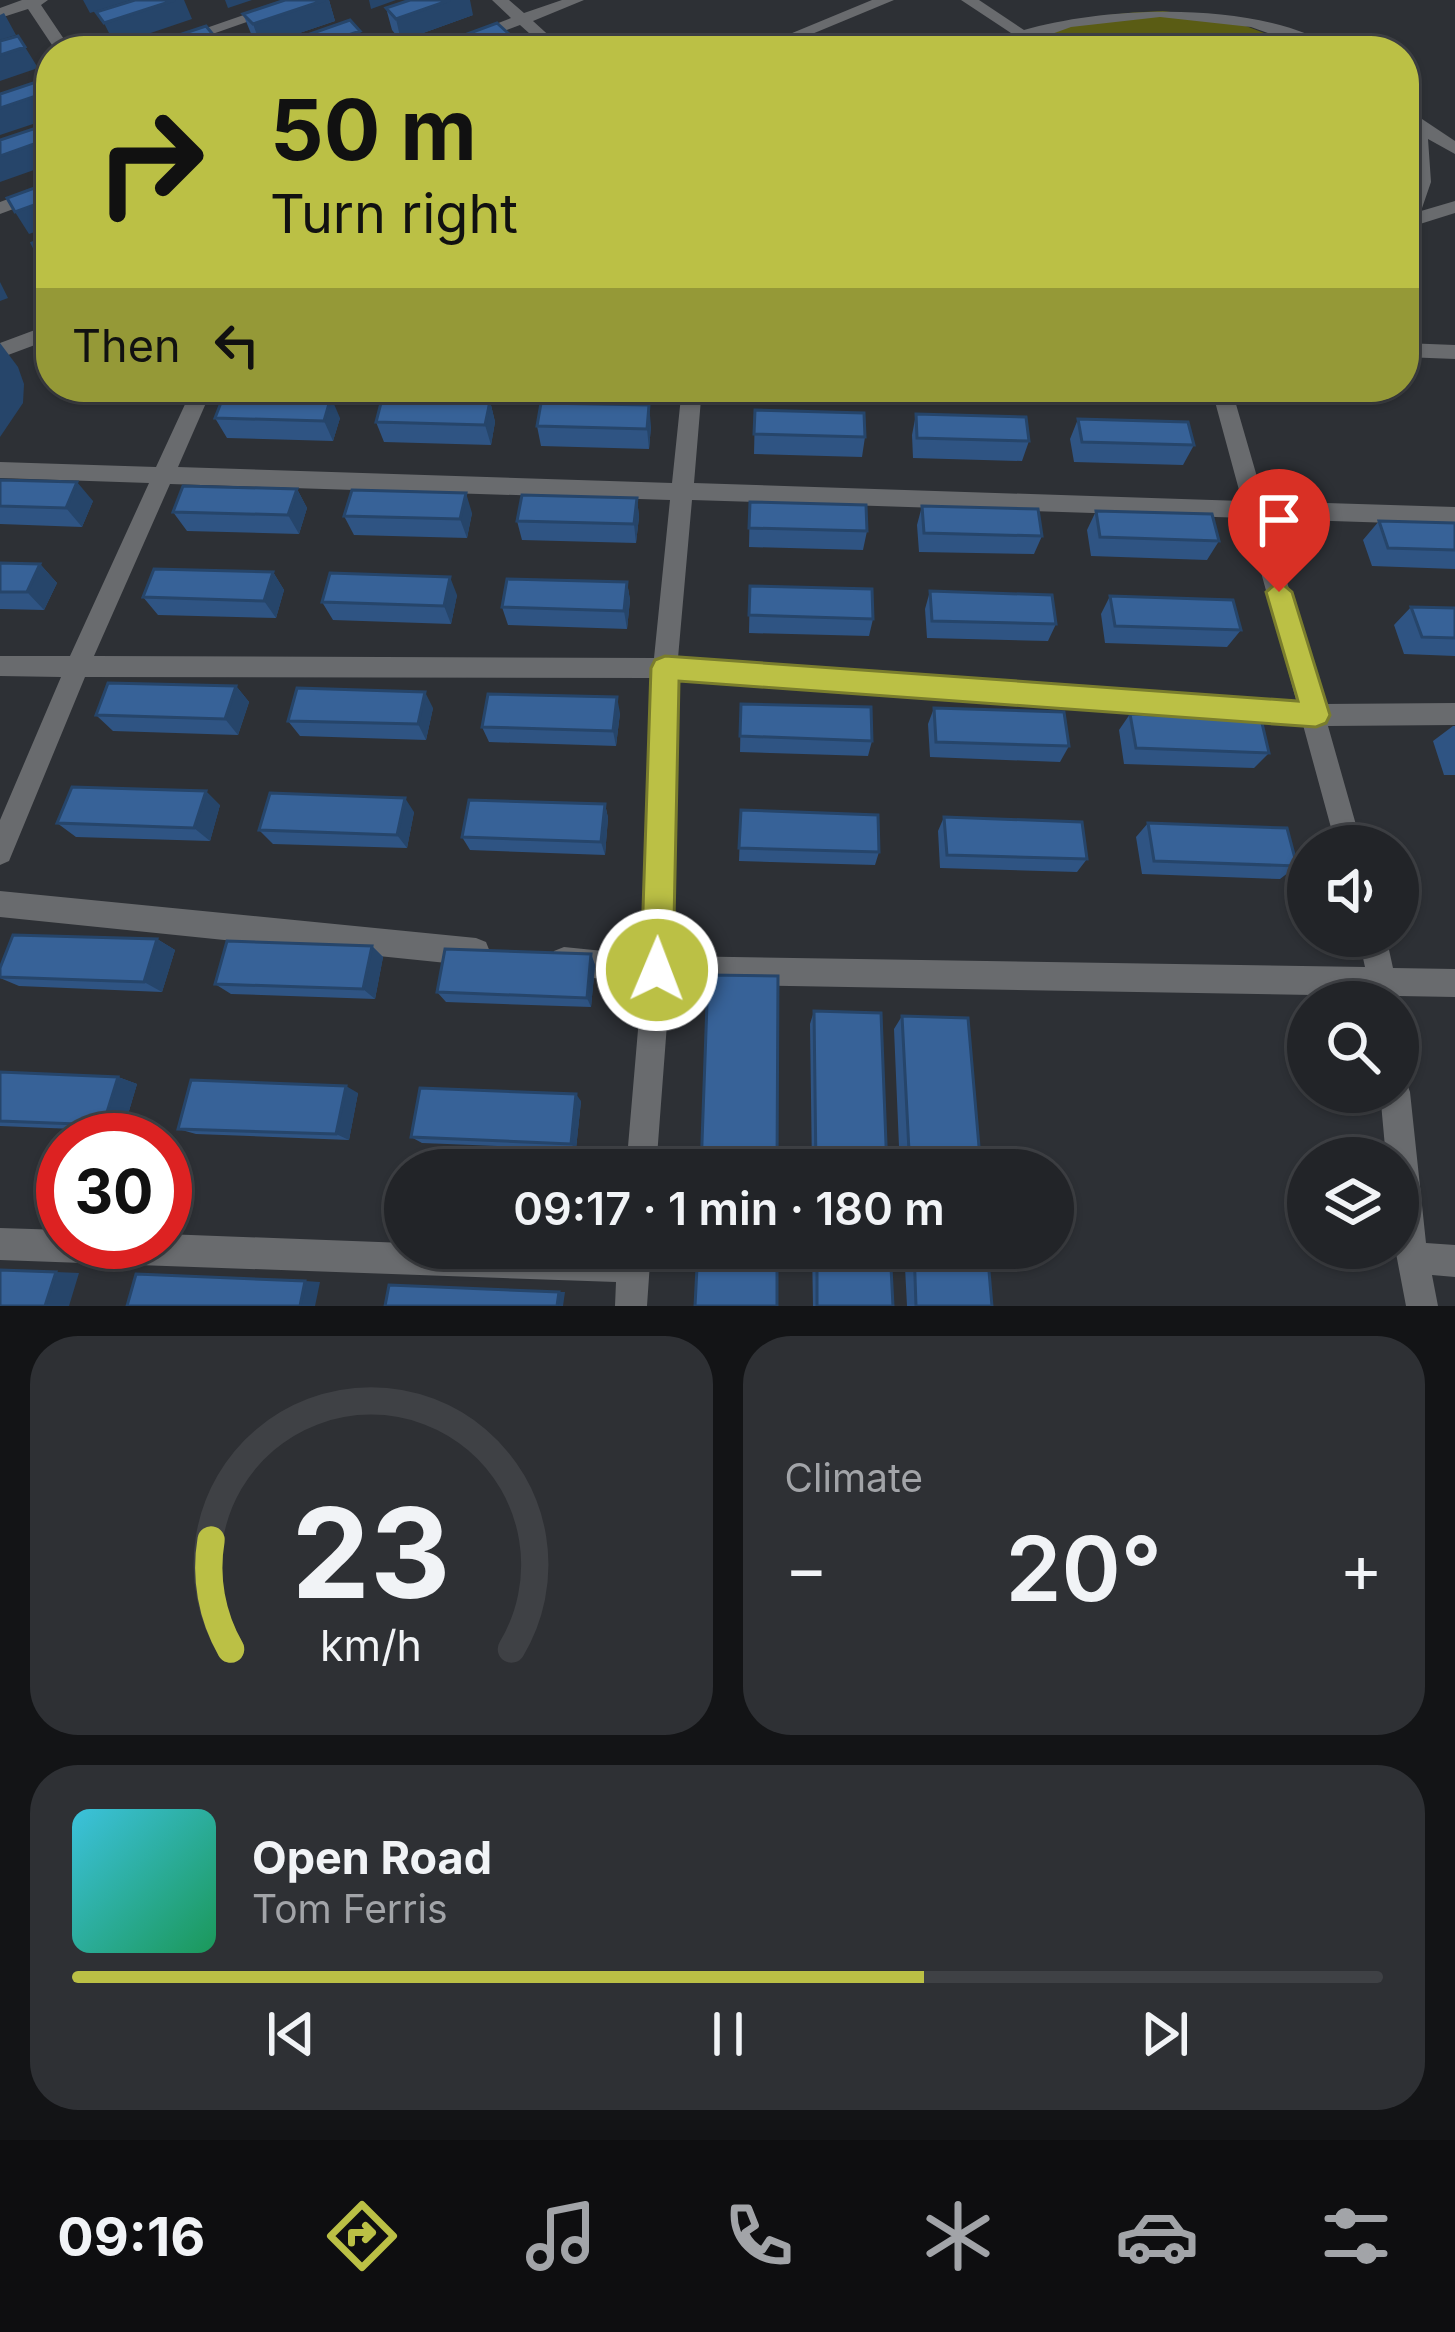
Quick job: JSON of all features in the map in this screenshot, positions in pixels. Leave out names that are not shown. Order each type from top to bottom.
[{"type":"street","points":[[193,36],[302,0]]},
{"type":"street","points":[[500,0],[540,36]]},
{"type":"street","points":[[476,36],[576,0]]},
{"type":"street","points":[[796,36],[886,0]]},
{"type":"street","points":[[969,0],[1017,31]]},
{"type":"street","points":[[0,13],[34,1],[55,36]]},
{"type":"street","points":[[1011,36],[1068,12],[1129,3],[1196,6],[1262,21],[1297,36]]},
{"type":"street","points":[[1419,124],[1455,149]]},
{"type":"street","points":[[1419,141],[1425,154],[1424,189],[1419,198]]},
{"type":"street","points":[[0,208],[36,195]]},
{"type":"street","points":[[1419,218],[1455,207]]},
{"type":"street","points":[[0,351],[36,337]]},
{"type":"street","points":[[1419,351],[1455,352]]},
{"type":"street","points":[[0,852],[160,475],[196,402]]},
{"type":"street","points":[[643,1149],[657,970],[665,668],[691,402]]},
{"type":"street","points":[[1225,402],[1344,825]]},
{"type":"street","points":[[0,470],[1455,516]]},
{"type":"street","points":[[0,666],[665,668],[1316,715],[1455,714]]},
{"type":"street","points":[[0,904],[657,970],[1287,989]]},
{"type":"street","points":[[1419,988],[1455,983]]},
{"type":"street","points":[[0,1244],[384,1252]]},
{"type":"street","points":[[1419,1258],[1455,1261]]},
{"type":"street","points":[[631,1306],[634,1269]]},
{"type":"street","points":[[1414,1269],[1422,1306]]},
{"type":"shaded area","points":[[1163,11],[1230,20],[1272,36],[1036,36],[1082,20]]},
{"type":"building","points":[[135,0],[175,0],[104,23],[96,12]]},
{"type":"building","points":[[285,0],[325,0],[253,24],[243,14]]},
{"type":"building","points":[[410,0],[450,0],[396,19],[386,8]]},
{"type":"building","points":[[350,20],[360,31],[346,36],[304,36]]},
{"type":"building","points":[[497,23],[509,34],[503,36],[462,36]]},
{"type":"building","points":[[206,26],[214,36],[176,36]]},
{"type":"building","points":[[18,36],[25,47],[0,55],[0,41]]},
{"type":"building","points":[[36,82],[36,96],[0,108],[0,94]]},
{"type":"building","points":[[36,128],[36,143],[0,156],[0,140]]},
{"type":"building","points":[[36,187],[36,204],[15,212],[7,198]]},
{"type":"building","points":[[221,402],[330,402],[324,421],[215,418]]},
{"type":"building","points":[[381,402],[490,402],[485,425],[376,422]]},
{"type":"building","points":[[541,403],[649,405],[647,429],[537,426]]},
{"type":"building","points":[[755,410],[864,413],[865,437],[754,434]]},
{"type":"building","points":[[916,414],[1026,417],[1029,441],[917,438]]},
{"type":"building","points":[[1078,419],[1188,422],[1194,445],[1082,442]]},
{"type":"building","points":[[0,480],[77,482],[66,508],[0,506]]},
{"type":"building","points":[[183,486],[297,489],[288,515],[173,512]]},
{"type":"building","points":[[352,490],[466,493],[460,519],[344,516]]},
{"type":"building","points":[[522,495],[637,498],[634,524],[517,521]]},
{"type":"building","points":[[750,502],[866,505],[867,531],[749,528]]},
{"type":"building","points":[[922,506],[1038,509],[1042,536],[924,533]]},
{"type":"building","points":[[1096,511],[1212,514],[1219,541],[1100,537]]},
{"type":"building","points":[[1379,521],[1455,523],[1455,550],[1388,548]]},
{"type":"building","points":[[0,563],[40,564],[27,592],[0,592]]},
{"type":"building","points":[[154,569],[273,572],[264,601],[143,597]]},
{"type":"building","points":[[330,573],[450,577],[444,606],[322,602]]},
{"type":"building","points":[[507,579],[627,582],[624,611],[502,607]]},
{"type":"building","points":[[750,586],[872,589],[873,619],[749,615]]},
{"type":"building","points":[[930,591],[1052,595],[1056,624],[932,621]]},
{"type":"building","points":[[1110,596],[1233,600],[1241,630],[1115,626]]},
{"type":"building","points":[[1411,607],[1455,608],[1455,638],[1422,637]]},
{"type":"building","points":[[108,683],[236,686],[225,719],[96,715]]},
{"type":"building","points":[[297,688],[425,692],[418,724],[288,721]]},
{"type":"building","points":[[488,694],[617,697],[613,731],[482,727]]},
{"type":"building","points":[[741,704],[871,707],[872,741],[740,736]]},
{"type":"building","points":[[934,708],[1064,712],[1069,746],[936,742]]},
{"type":"building","points":[[1130,714],[1261,719],[1269,753],[1136,748]]},
{"type":"building","points":[[72,787],[206,791],[194,828],[57,823]]},
{"type":"building","points":[[270,793],[405,798],[397,835],[259,830]]},
{"type":"building","points":[[469,800],[605,804],[601,842],[462,837]]},
{"type":"building","points":[[741,810],[878,815],[879,852],[739,848]]},
{"type":"building","points":[[944,817],[1082,822],[1087,859],[947,855]]},
{"type":"building","points":[[1148,823],[1287,828],[1287,866],[1154,861]]},
{"type":"building","points":[[13,935],[157,939],[144,982],[0,977]]},
{"type":"building","points":[[227,941],[372,946],[363,989],[215,984]]},
{"type":"building","points":[[445,949],[591,954],[587,998],[437,992]]},
{"type":"building","points":[[708,975],[778,976],[777,1149],[702,1149]]},
{"type":"building","points":[[814,1011],[881,1013],[886,1149],[816,1149]]},
{"type":"building","points":[[902,1016],[968,1018],[979,1149],[909,1149]]},
{"type":"building","points":[[0,1072],[118,1077],[107,1113],[36,1113],[36,1122],[0,1121]]},
{"type":"building","points":[[191,1080],[346,1086],[336,1134],[192,1129],[192,1113],[182,1113]]},
{"type":"building","points":[[420,1088],[576,1094],[571,1144],[411,1137]]},
{"type":"building","points":[[697,1269],[777,1269],[777,1306],[695,1306]]},
{"type":"building","points":[[817,1269],[891,1269],[893,1306],[817,1306]]},
{"type":"building","points":[[915,1269],[989,1269],[992,1306],[916,1306]]},
{"type":"building","points":[[0,1270],[56,1272],[45,1306],[0,1306]]},
{"type":"building","points":[[136,1274],[305,1281],[300,1306],[127,1306]]},
{"type":"building","points":[[389,1285],[559,1292],[557,1306],[385,1306]]},
{"type":"route","points":[[657,970],[665,668],[1316,715],[1279,592]]}]
